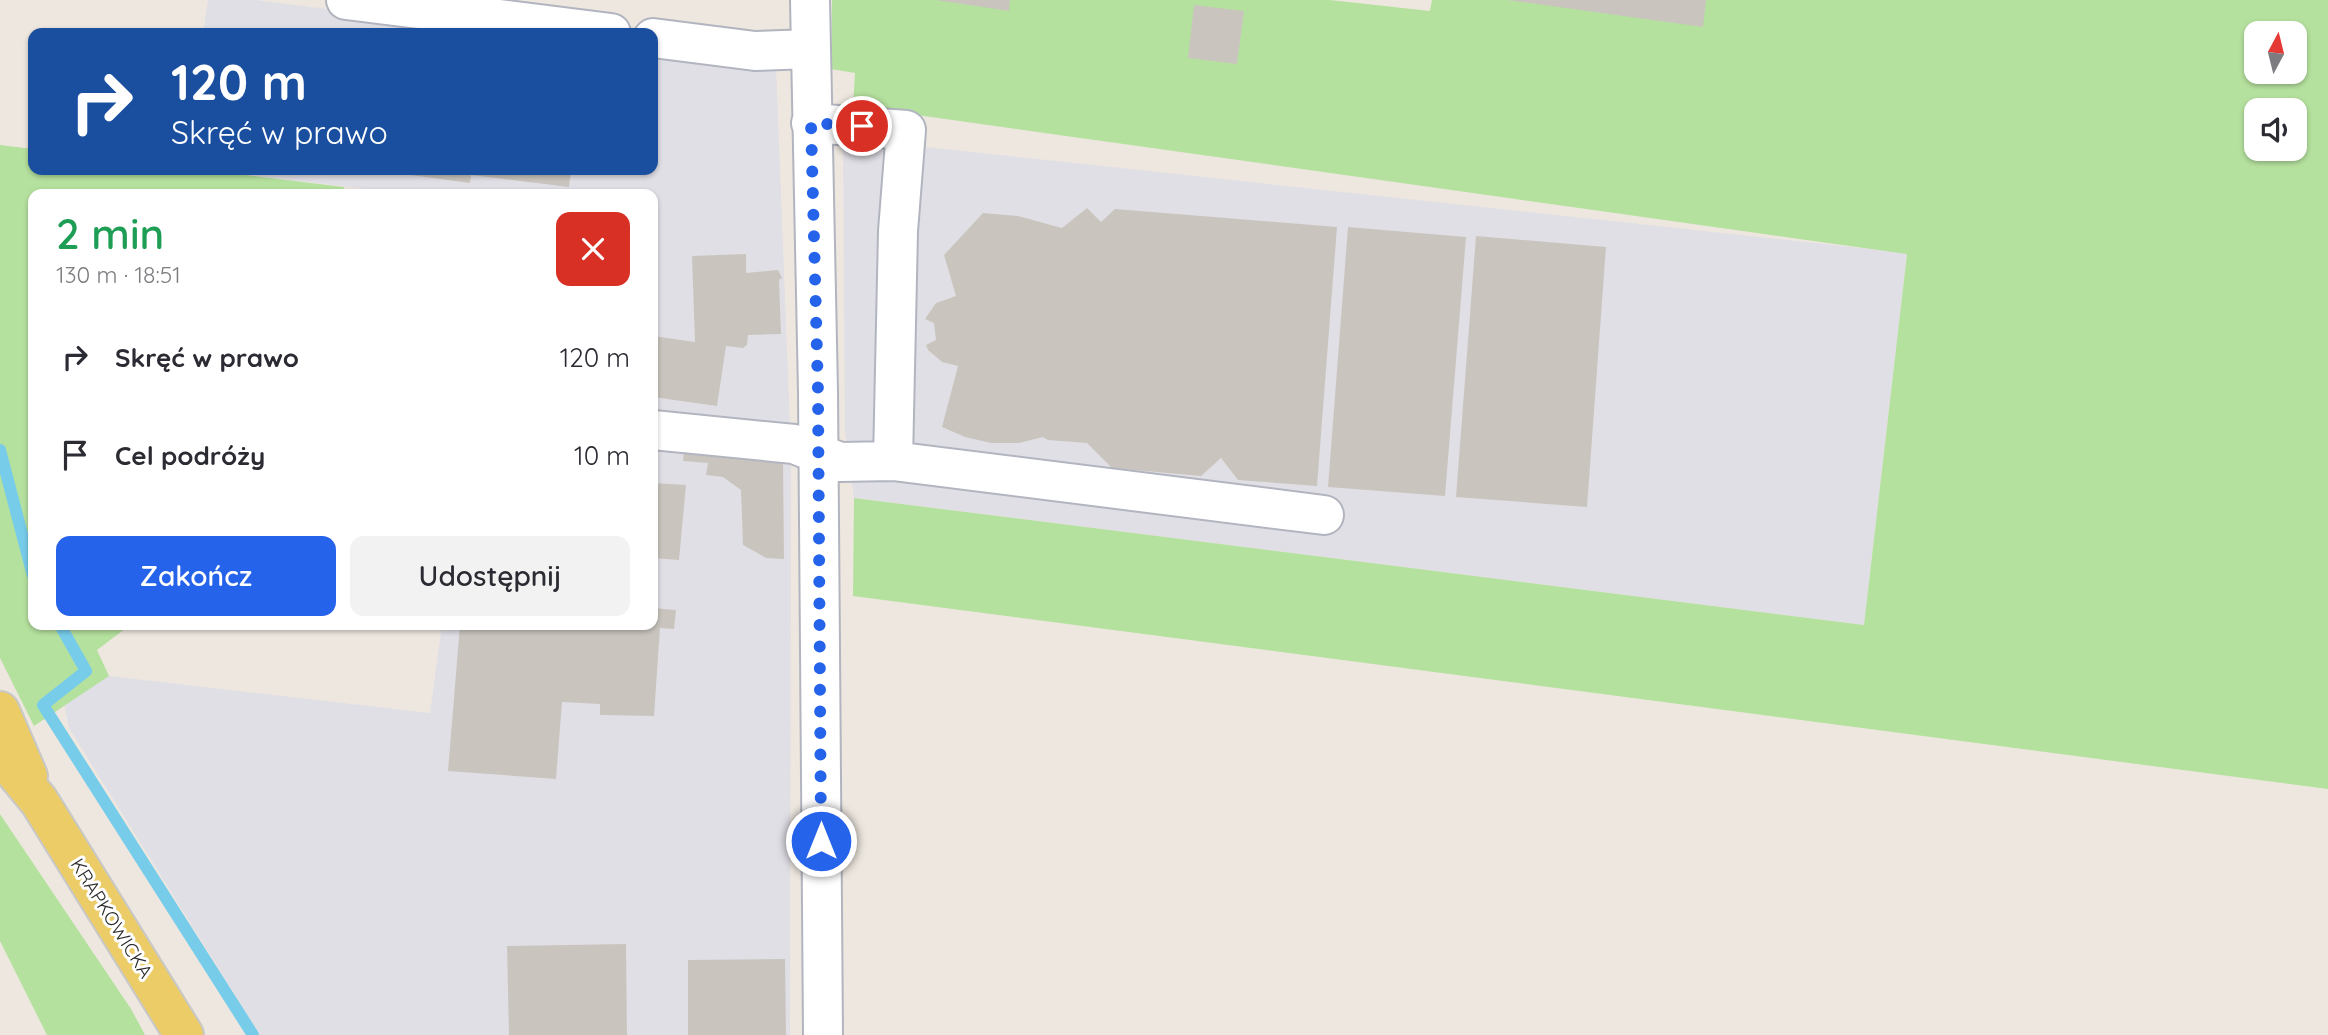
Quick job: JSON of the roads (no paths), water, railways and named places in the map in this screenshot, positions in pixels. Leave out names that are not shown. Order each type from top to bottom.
[{"type":"main road","name":"KRAPKOWICKA","points":[[0,711],[39,801]]},
{"type":"main road","name":"KRAPKOWICKA","points":[[0,754],[39,801],[184,1035]]},
{"type":"street","points":[[346,0],[571,28]]},
{"type":"street","points":[[810,0],[818,454],[822,1035]]},
{"type":"street","points":[[658,39],[755,51],[810,49]]},
{"type":"street","points":[[811,123],[906,130],[898,231],[893,461]]},
{"type":"street","points":[[658,430],[794,444],[840,462],[893,461],[1324,515]]},
{"type":"waterway","points":[[0,450],[28,557]]},
{"type":"waterway","points":[[63,630],[86,671],[43,705],[253,1035]]}]
